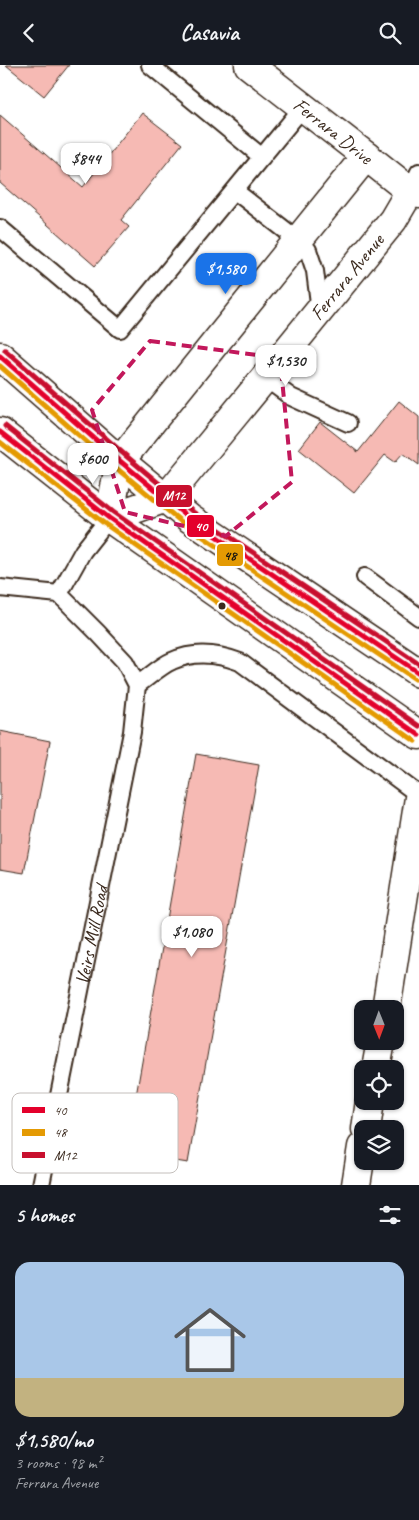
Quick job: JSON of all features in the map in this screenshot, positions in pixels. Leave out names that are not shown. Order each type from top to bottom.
[{"type":"street","name":"Ferrara Drive","points":[[249,65],[366,156],[416,186]]},
{"type":"street","points":[[109,517],[120,461],[366,156]]},
{"type":"street","name":"Ferrara Avenue","points":[[166,498],[393,220],[416,186]]},
{"type":"street","points":[[0,356],[120,461],[189,518],[419,673]]},
{"type":"street","points":[[0,432],[109,517],[419,735]]},
{"type":"street","points":[[109,517],[166,498]]},
{"type":"street","points":[[387,1000],[419,796]]},
{"type":"street","points":[[356,1185],[358,1170]]},
{"type":"lane","points":[[150,65],[262,157]]},
{"type":"lane","points":[[0,228],[120,329],[303,107]]},
{"type":"lane","points":[[234,191],[298,240],[308,251],[315,271],[320,311]]},
{"type":"lane","points":[[265,378],[291,397],[348,423]]},
{"type":"lane","points":[[59,594],[83,551],[109,517]]},
{"type":"lane","points":[[365,577],[419,617]]},
{"type":"lane","points":[[0,588],[59,594],[125,663],[137,685],[172,661],[188,657],[209,654],[224,656],[240,662],[419,796]]},
{"type":"lane","name":"Veirs Mill Road","points":[[59,1093],[132,732],[137,685]]},
{"type":"highlighted area","points":[[150,341],[280,358],[292,482],[226,536],[125,512],[92,410]]},
{"type":"building","points":[[6,65],[69,65],[44,96]]},
{"type":"building","points":[[142,113],[182,144],[121,220],[129,227],[95,266],[0,183],[0,115],[83,187]]},
{"type":"building","points":[[399,401],[419,417],[419,465],[403,453],[395,462],[385,455],[354,493],[299,449],[320,422],[358,452]]},
{"type":"building","points":[[0,731],[50,741],[24,873],[0,869]]},
{"type":"building","points":[[196,754],[259,765],[188,1163],[178,1161],[178,1093],[137,1093]]},
{"type":"transit line","name":"M12","points":[[5,350],[193,512],[419,664]]},
{"type":"transit line","name":"40","points":[[0,356],[120,461],[189,518],[419,673]]},
{"type":"transit line","name":"48","points":[[0,366],[115,467],[184,524],[415,679]]},
{"type":"transit line","name":"M12","points":[[5,426],[113,512],[419,726]]},
{"type":"transit line","name":"40","points":[[0,432],[109,518],[419,735]]},
{"type":"transit line","name":"48","points":[[0,442],[105,524],[415,741]]}]
